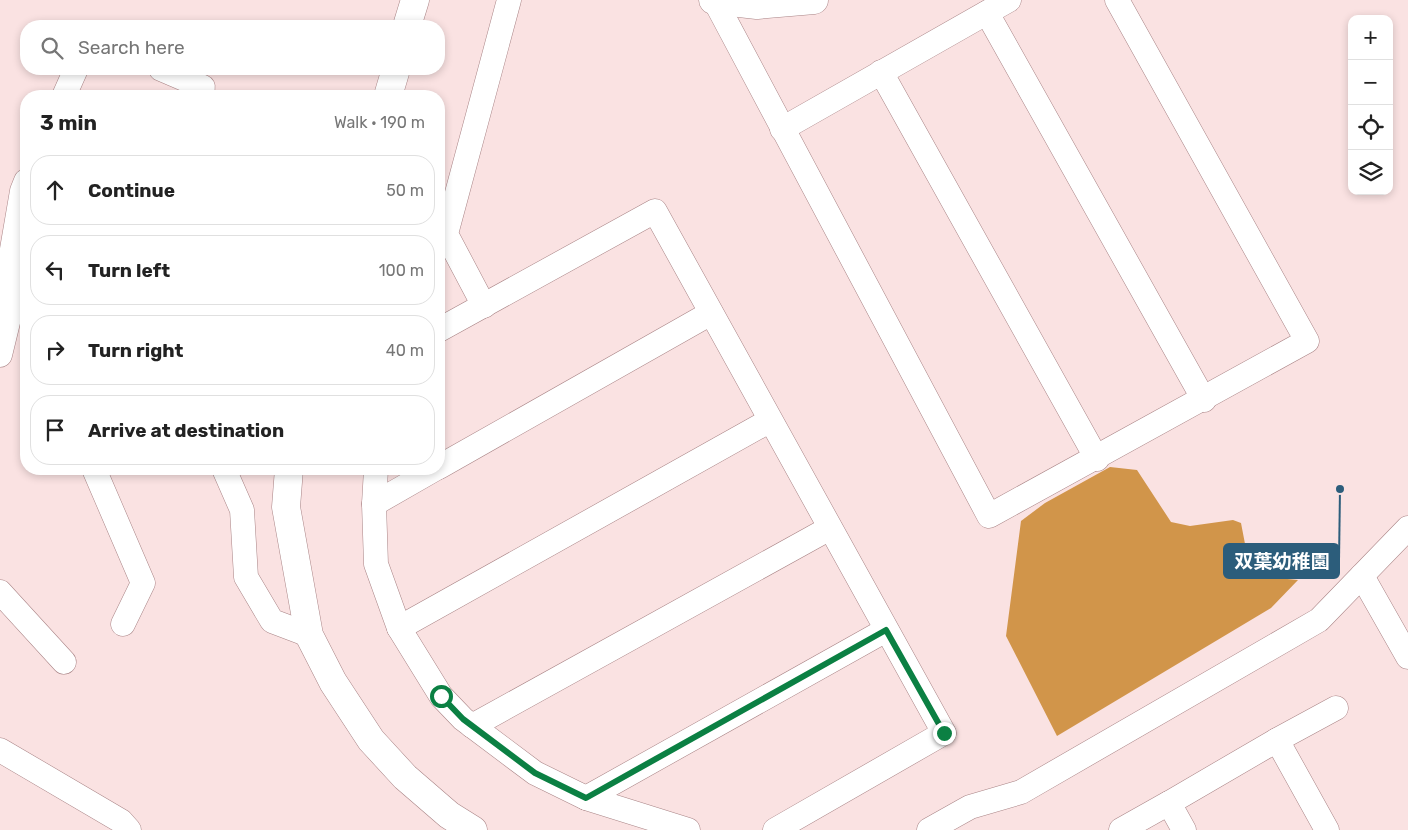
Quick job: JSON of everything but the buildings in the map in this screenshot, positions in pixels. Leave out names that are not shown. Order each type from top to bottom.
[{"type":"street","points":[[409,20],[415,0]]},
{"type":"street","points":[[484,306],[446,234],[509,0]]},
{"type":"street","points":[[714,0],[757,5],[814,0]]},
{"type":"street","points":[[714,0],[989,516],[1308,342],[1118,0]]},
{"type":"street","points":[[782,129],[1009,0]]},
{"type":"street","points":[[987,13],[1204,400]]},
{"type":"street","points":[[881,72],[1096,459]]},
{"type":"street","points":[[67,90],[73,75]]},
{"type":"street","points":[[175,75],[203,87],[202,90]]},
{"type":"street","points":[[390,90],[394,75]]},
{"type":"street","points":[[0,355],[19,317],[10,261],[20,203]]},
{"type":"street","points":[[445,327],[655,211],[769,421],[944,733],[775,830]]},
{"type":"street","points":[[445,464],[711,313]]},
{"type":"street","points":[[399,628],[769,421]]},
{"type":"street","points":[[97,475],[142,583],[124,624]]},
{"type":"street","points":[[227,475],[242,510],[246,577],[272,621],[309,635]]},
{"type":"street","points":[[289,475],[286,507],[309,635],[333,682],[371,740],[405,777],[449,815],[473,830]]},
{"type":"street","points":[[376,475],[374,504],[376,564],[399,628],[441,696],[472,726],[535,773],[586,798],[688,830]]},
{"type":"street","points":[[374,504],[425,475]]},
{"type":"street","points":[[472,726],[830,528]]},
{"type":"street","points":[[929,830],[970,807],[1021,792],[1319,620],[1408,528]]},
{"type":"street","points":[[1362,576],[1406,649]]},
{"type":"street","points":[[0,592],[64,662]]},
{"type":"street","points":[[586,798],[886,630]]},
{"type":"street","points":[[1121,830],[1336,708]]},
{"type":"street","points":[[1277,740],[1327,830]]},
{"type":"street","points":[[0,750],[122,827]]},
{"type":"street","points":[[1169,803],[1184,830]]},
{"type":"shaded area","points":[[1110,467],[1137,470],[1171,522],[1190,526],[1233,520],[1241,523],[1246,549],[1257,562],[1277,578],[1298,580],[1271,608],[1057,736],[1006,636],[1021,521],[1045,503]]},
{"type":"place","name":"双葉幼稚園","points":[[1340,489]]},
{"type":"route","points":[[441,696],[463,719],[535,773],[586,798],[886,630],[944,733]]}]
